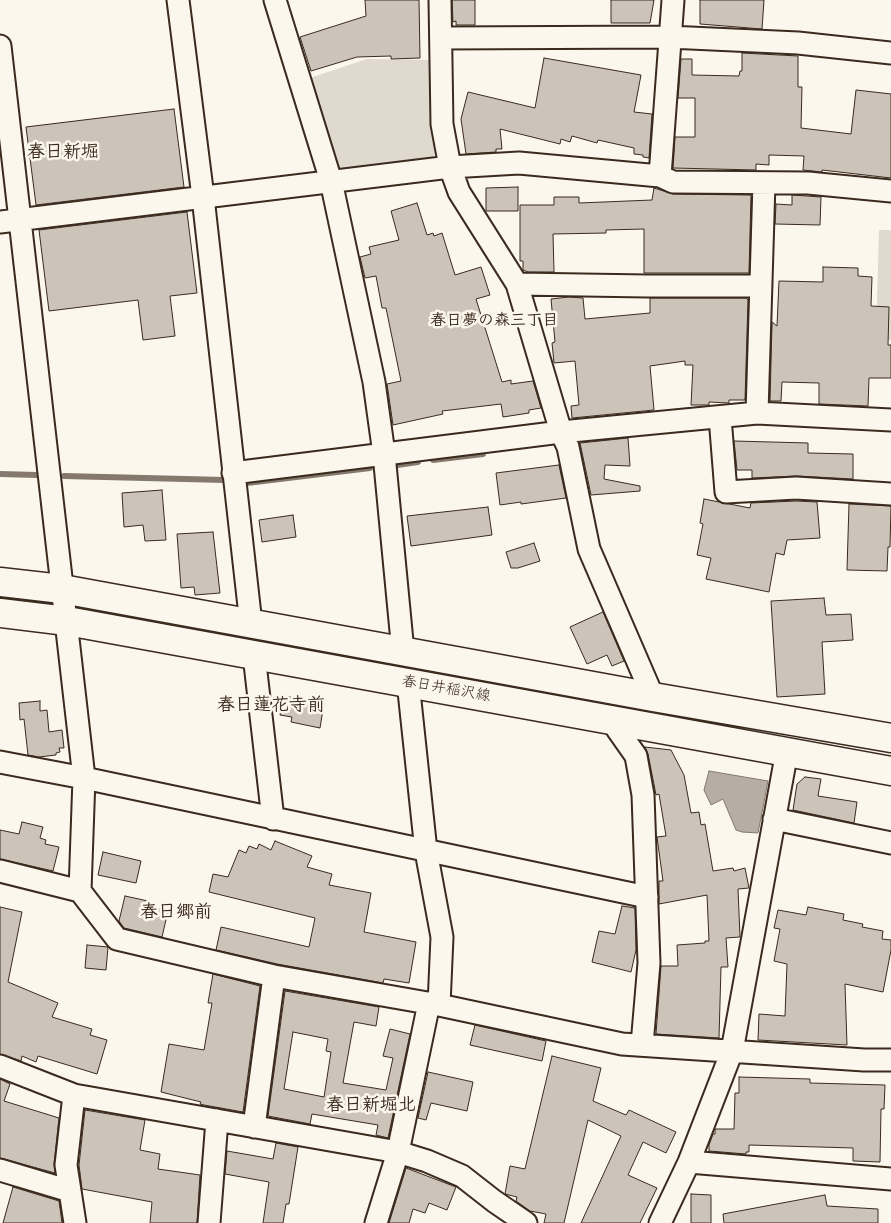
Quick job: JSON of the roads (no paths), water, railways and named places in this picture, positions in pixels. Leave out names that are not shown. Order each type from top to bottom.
[{"type":"main road","name":"春日井稲沢線","points":[[0,582],[62,590],[891,738]]},
{"type":"main road","name":"春日井稲沢線","points":[[0,612],[67,621],[254,654],[891,771]]},
{"type":"street","points":[[178,0],[203,197],[251,624]]},
{"type":"street","points":[[275,0],[331,181],[374,382],[384,454],[403,652]]},
{"type":"street","points":[[440,0],[442,124],[450,167],[459,192],[517,284],[561,432],[568,447],[589,549],[653,697]]},
{"type":"street","points":[[660,176],[673,0]]},
{"type":"street","points":[[441,38],[669,37],[798,43],[891,53]]},
{"type":"street","points":[[0,46],[10,220],[67,621],[84,778],[80,891]]},
{"type":"street","points":[[10,220],[450,167],[519,163],[660,176],[673,182],[808,183],[891,191]]},
{"type":"street","points":[[756,413],[764,183]]},
{"type":"street","points":[[517,284],[761,286]]},
{"type":"street","points":[[233,473],[561,432],[756,413],[891,420]]},
{"type":"street","points":[[720,417],[726,492],[796,488],[891,494]]},
{"type":"street","points":[[254,654],[273,819]]},
{"type":"street","points":[[376,1223],[398,1152],[434,1004],[442,937],[426,851],[408,682]]},
{"type":"street","points":[[618,720],[617,729],[636,756],[643,795],[649,963],[642,1045]]},
{"type":"street","points":[[660,1223],[689,1162],[732,1051],[786,751]]},
{"type":"street","points":[[0,762],[647,897]]},
{"type":"street","points":[[774,820],[891,843]]},
{"type":"street","points":[[0,871],[80,891],[117,939],[274,976],[434,1004],[622,1044],[864,1060],[891,1060]]},
{"type":"street","points":[[254,1127],[274,976]]},
{"type":"street","points":[[0,1066],[74,1095],[398,1152],[427,1161],[462,1176],[526,1223]]},
{"type":"street","points":[[74,1095],[66,1165],[75,1223]]},
{"type":"street","points":[[209,1223],[217,1120]]},
{"type":"street","points":[[689,1162],[891,1178]]},
{"type":"street","points":[[0,1170],[70,1191]]},
{"type":"waterway","points":[[433,460],[483,454]]},
{"type":"waterway","points":[[397,465],[418,462]]},
{"type":"waterway","points":[[247,483],[370,468]]},
{"type":"waterway","points":[[0,474],[37,475]]},
{"type":"waterway","points":[[64,476],[225,480]]},
{"type":"district","name":"春日新堀","points":[[63,152]]},
{"type":"district","name":"春日夢の森三丁目","points":[[494,321]]},
{"type":"district","name":"春日蓮花寺前","points":[[271,705]]},
{"type":"district","name":"春日郷前","points":[[176,912]]},
{"type":"district","name":"春日新堀北","points":[[371,1105]]}]
